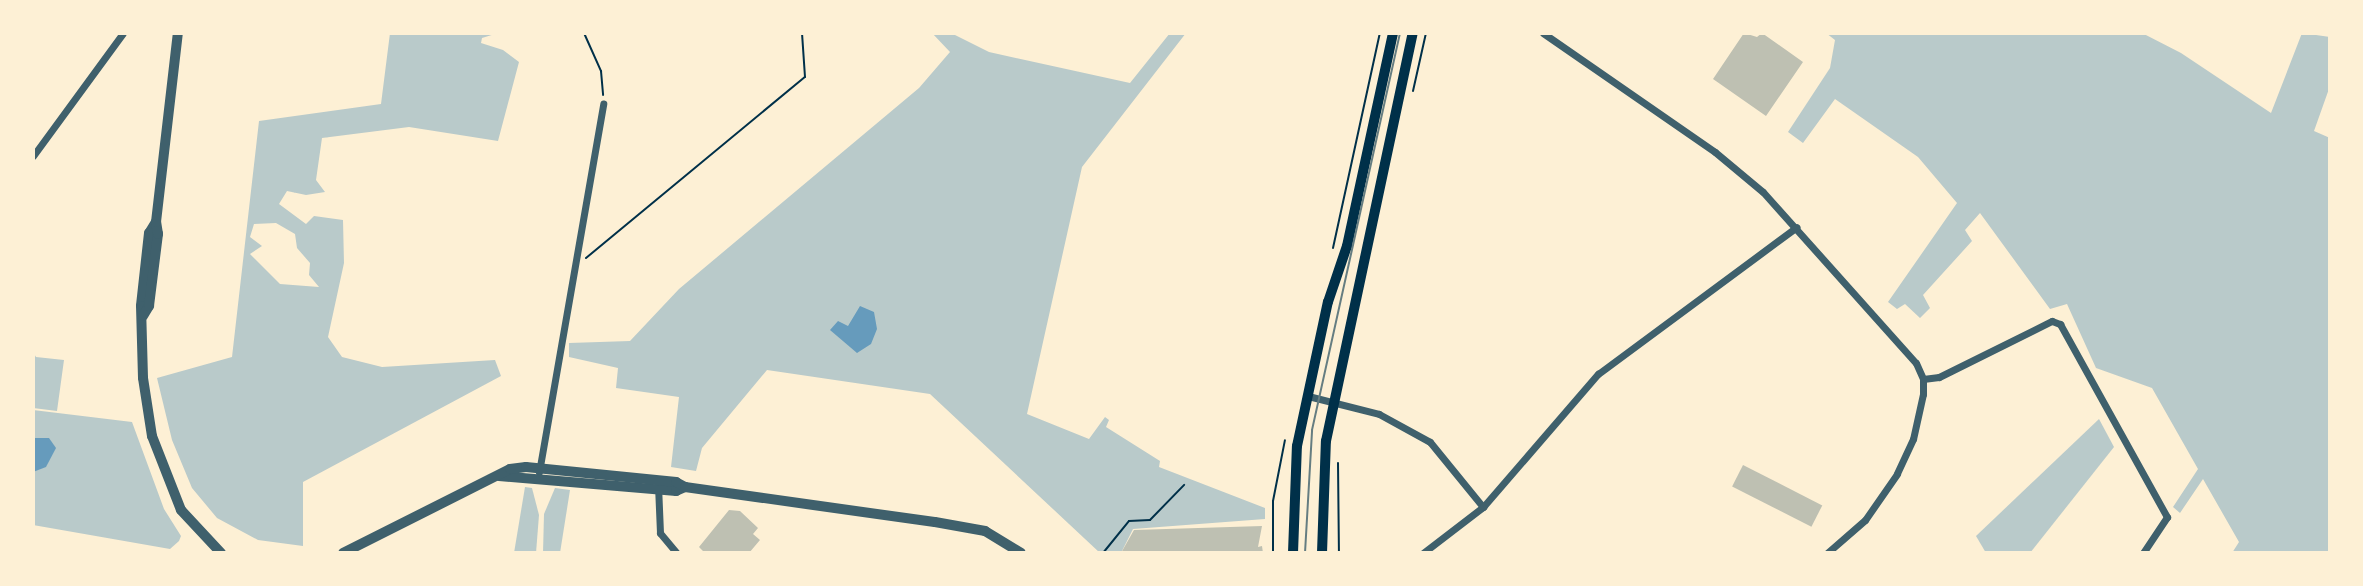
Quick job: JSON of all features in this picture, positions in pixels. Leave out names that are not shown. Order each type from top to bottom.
[{"type":"main road","points":[[1293,553],[1295,460],[1328,302],[1347,246],[1393,33]]},
{"type":"main road","points":[[1322,553],[1323,464],[1332,402],[1413,33]]},
{"type":"street","points":[[33,156],[122,33]]},
{"type":"street","points":[[178,33],[149,306],[143,316],[141,361],[152,436],[181,510],[221,553]]},
{"type":"street","points":[[1543,33],[1715,152],[1797,227],[1908,350],[1923,379],[1913,439],[1896,474],[1864,520],[1827,553]]},
{"type":"street","points":[[539,472],[603,104]]},
{"type":"street","points":[[1423,553],[1483,507],[1598,374],[1797,227]]},
{"type":"street","points":[[1923,379],[1939,377],[2052,321],[2060,324],[2167,517],[2143,553]]},
{"type":"street","points":[[1308,396],[1379,414],[1430,442],[1483,507]]},
{"type":"street","points":[[343,553],[499,476],[539,472],[685,487],[985,531],[1021,553]]},
{"type":"street","points":[[658,485],[660,533],[677,553]]},
{"type":"path","points":[[584,33],[601,71],[603,104]]},
{"type":"path","points":[[576,266],[804,77],[802,33]]},
{"type":"path","points":[[1331,258],[1380,33]]},
{"type":"path","points":[[1273,553],[1273,501],[1281,456]]},
{"type":"path","points":[[1337,456],[1339,553]]},
{"type":"path","points":[[1103,553],[1129,521],[1150,520],[1184,485]]},
{"type":"shaded area","points":[[390,33],[498,33],[482,38],[481,43],[503,50],[519,62],[498,141],[409,127],[322,138],[316,180],[325,192],[306,195],[287,191],[279,204],[306,224],[314,216],[343,220],[344,263],[328,337],[342,357],[382,367],[495,360],[501,376],[303,482],[303,546],[258,540],[217,518],[192,488],[172,440],[157,378],[232,357],[259,121],[381,104]],"holes":[[[276,223],[295,234],[297,248],[310,263],[309,275],[319,287],[280,284],[250,254],[262,246],[250,237],[254,224]]]},
{"type":"shaded area","points":[[932,33],[951,33],[989,52],[1130,83],[1170,33],[1186,33],[1082,167],[1027,414],[1089,439],[1105,417],[1109,420],[1106,427],[1160,461],[1159,467],[1265,508],[1265,519],[1133,529],[1121,553],[1100,553],[930,394],[767,370],[702,448],[696,471],[671,467],[679,397],[616,388],[618,368],[569,357],[569,343],[630,341],[679,289],[919,88],[950,52]]},
{"type":"shaded area","points":[[1826,33],[2142,33],[2181,53],[2271,113],[2302,33],[2330,37],[2330,86],[2314,131],[2330,138],[2330,553],[2232,553],[2239,542],[2203,479],[2180,513],[2173,507],[2198,469],[2152,388],[2096,368],[2067,304],[2050,309],[1980,213],[1965,230],[1972,241],[1923,295],[1930,308],[1920,318],[1905,304],[1897,309],[1888,302],[1957,203],[1918,157],[1835,99],[1803,143],[1788,132],[1830,68],[1835,40]]},
{"type":"shaded area","points":[[33,352],[36,357],[64,360],[57,411],[33,408]]},
{"type":"shaded area","points":[[33,410],[132,422],[164,509],[181,536],[179,541],[170,549],[33,525]]},
{"type":"shaded area","points":[[2099,419],[2114,447],[2030,553],[1986,553],[1976,536]]},
{"type":"shaded area","points":[[525,487],[532,488],[539,515],[536,553],[514,553]]},
{"type":"shaded area","points":[[555,488],[570,490],[560,553],[543,553],[544,514]]},
{"type":"water","points":[[860,306],[874,312],[877,329],[871,344],[857,353],[830,330],[838,321],[848,326]]},
{"type":"water","points":[[33,438],[49,438],[56,448],[46,467],[33,472]]},
{"type":"building","points":[[1744,33],[1757,37],[1762,33],[1803,62],[1766,116],[1713,79]]},
{"type":"building","points":[[1743,465],[1822,505],[1811,527],[1732,486]]},
{"type":"building","points":[[729,510],[740,511],[758,528],[753,534],[760,540],[749,553],[705,553],[699,547]]},
{"type":"building","points":[[1262,526],[1258,547],[1262,546],[1263,553],[1121,553],[1134,530]]},
{"type":"tram line","points":[[1305,553],[1312,430],[1400,33]]}]
